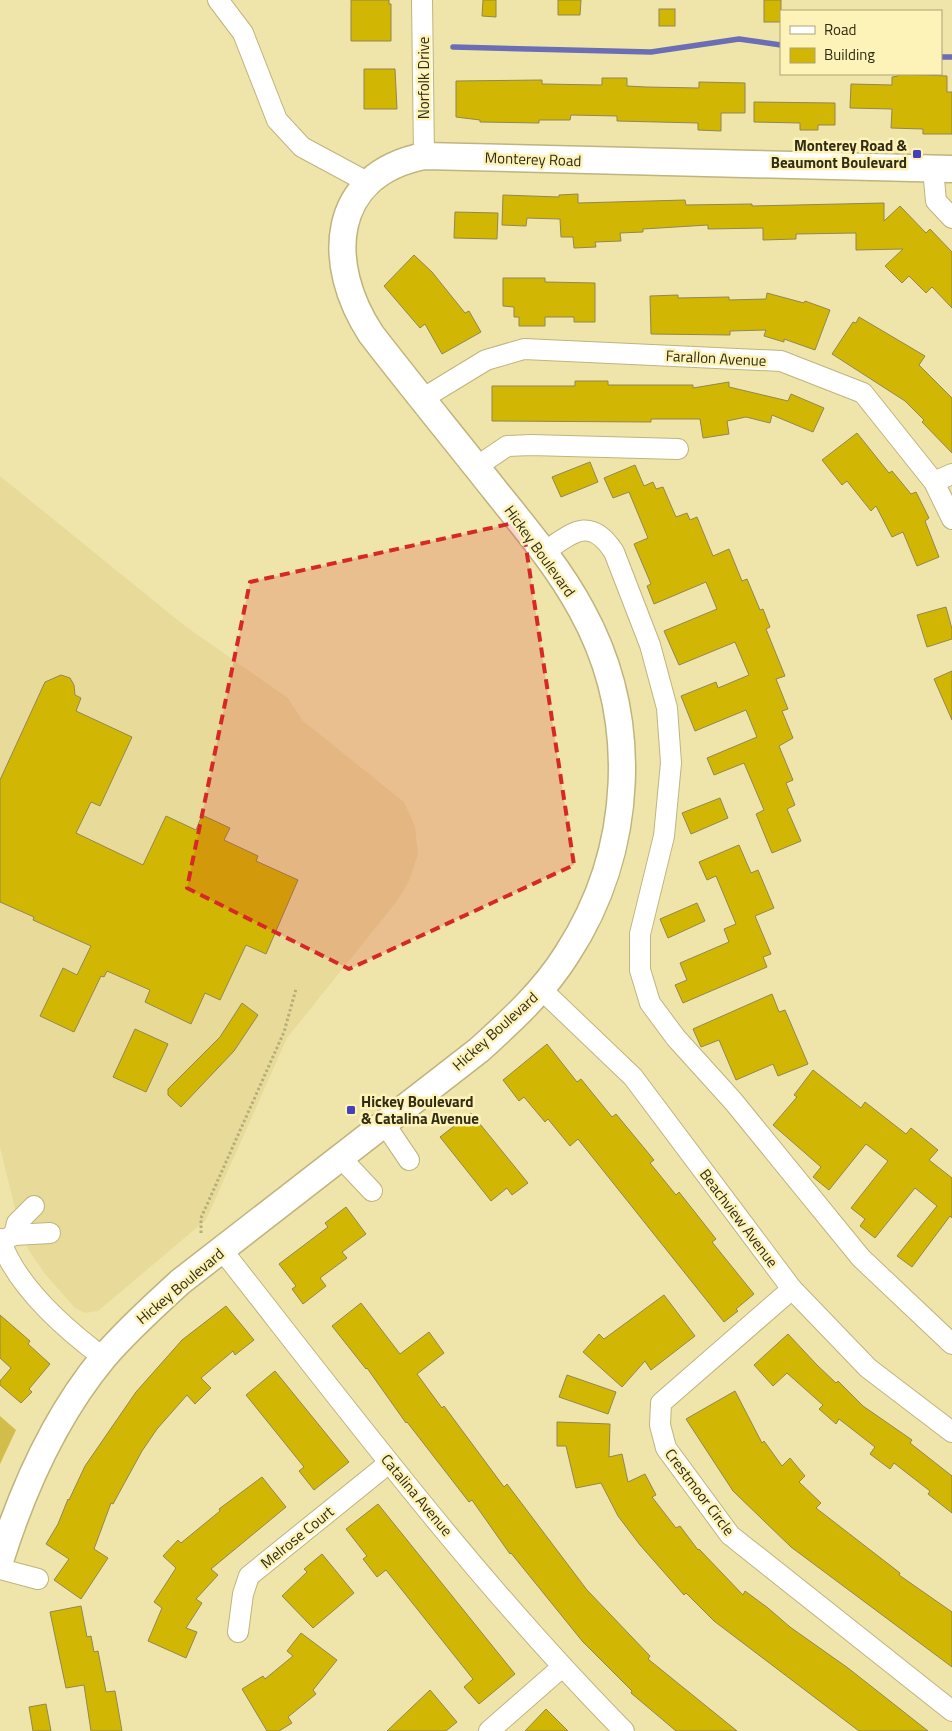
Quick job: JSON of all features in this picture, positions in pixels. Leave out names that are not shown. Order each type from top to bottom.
[{"type":"main road","name":"Monterey Road","points":[[367,182],[384,169],[404,160],[424,156],[942,169]]},
{"type":"main road","name":"Hickey Boulevard","points":[[0,1561],[22,1498],[42,1456],[74,1398],[104,1358],[140,1319],[180,1282],[479,1050],[511,1022],[541,990],[571,948],[588,919],[603,883],[614,846],[620,813],[622,779],[617,709],[608,674],[582,611],[544,552],[371,334],[356,312],[347,289],[343,266],[342,242],[352,206],[367,182]]},
{"type":"street","points":[[218,0],[243,33],[277,120],[302,147],[367,182]]},
{"type":"street","name":"Norfolk Drive","points":[[422,0],[424,156]]},
{"type":"street","points":[[942,169],[936,201],[952,218]]},
{"type":"street","name":"Farallon Avenue","points":[[422,399],[486,360],[524,349],[781,361],[863,393],[943,478],[952,519]]},
{"type":"street","points":[[476,467],[507,446],[678,449]]},
{"type":"street","points":[[544,552],[579,530],[590,530],[605,538],[614,552],[650,645],[667,708],[671,763],[664,836],[640,934],[640,970],[650,1003],[676,1038],[745,1115],[861,1258],[952,1344]]},
{"type":"street","name":"Beachview Avenue","points":[[541,990],[633,1078],[792,1289],[868,1368],[952,1432]]},
{"type":"street","points":[[384,1123],[409,1160]]},
{"type":"street","points":[[340,1157],[372,1191]]},
{"type":"street","points":[[4,1240],[34,1206]]},
{"type":"street","points":[[4,1240],[50,1233]]},
{"type":"street","points":[[4,1240],[27,1286],[67,1330],[104,1358]]},
{"type":"street","name":"Catalina Avenue","points":[[222,1250],[390,1463],[561,1668],[624,1731]]},
{"type":"street","name":"Crestmoor Circle","points":[[792,1289],[661,1403],[660,1425],[666,1448],[730,1535],[952,1711]]},
{"type":"street","name":"Melrose Court","points":[[238,1632],[243,1594],[249,1576],[390,1463]]},
{"type":"street","points":[[0,1569],[38,1579]]},
{"type":"street","points":[[489,1731],[561,1668]]},
{"type":"path","points":[[201,1233],[201,1218],[284,1032],[296,989]]},
{"type":"highlighted area","points":[[522,521],[574,865],[349,969],[187,888],[250,582]]},
{"type":"shaded area","points":[[0,476],[185,626],[288,698],[302,720],[404,802],[415,826],[418,854],[409,881],[398,900],[287,1038],[206,1220],[98,1311],[85,1313],[75,1308],[45,1274],[28,1249],[15,1209],[0,1147]]},
{"type":"shaded area","points":[[0,1416],[16,1430],[0,1464]]},
{"type":"building","points":[[351,0],[389,0],[389,4],[391,4],[391,41],[351,41]]},
{"type":"building","points":[[483,0],[496,0],[496,17],[482,16]]},
{"type":"building","points":[[558,0],[581,0],[580,15],[558,15]]},
{"type":"building","points":[[764,0],[781,0],[780,22],[764,22]]},
{"type":"building","points":[[659,9],[675,9],[675,26],[659,26]]},
{"type":"building","points":[[364,69],[395,69],[397,109],[364,109]]},
{"type":"building","points":[[947,76],[947,92],[952,92],[952,134],[923,134],[923,129],[891,128],[892,109],[850,108],[851,84],[892,85],[892,77]]},
{"type":"building","points":[[602,78],[627,78],[627,86],[646,87],[699,88],[699,82],[745,83],[745,113],[721,113],[721,131],[698,130],[698,123],[617,121],[617,116],[571,115],[570,120],[539,120],[539,123],[480,122],[480,120],[456,117],[456,81],[542,80],[542,84],[602,85]]},
{"type":"building","points":[[754,102],[835,103],[835,125],[818,125],[818,130],[800,130],[800,123],[754,122]]},
{"type":"building","points":[[578,194],[578,203],[685,200],[686,205],[752,204],[752,206],[884,203],[884,221],[900,206],[926,233],[930,229],[952,252],[952,308],[932,287],[926,293],[909,276],[902,283],[885,266],[903,249],[856,250],[856,233],[796,234],[796,239],[763,240],[763,228],[708,229],[708,225],[643,229],[643,232],[620,233],[621,241],[595,242],[596,247],[574,248],[573,237],[561,237],[560,219],[527,218],[526,226],[502,225],[503,195],[559,197],[559,195]]},
{"type":"building","points":[[455,212],[498,213],[497,239],[454,238]]},
{"type":"building","points":[[414,255],[432,272],[465,313],[469,311],[481,332],[442,354],[425,324],[420,328],[384,286]]},
{"type":"building","points":[[503,278],[545,278],[545,282],[595,283],[595,322],[574,322],[574,317],[545,317],[545,326],[519,326],[519,317],[514,317],[514,307],[503,306]]},
{"type":"building","points":[[767,293],[804,303],[805,301],[830,310],[815,350],[784,339],[784,342],[764,336],[766,330],[730,331],[730,335],[651,334],[650,296],[678,295],[678,298],[729,297],[729,300],[766,299]]},
{"type":"building","points":[[859,317],[925,356],[919,365],[952,398],[952,453],[905,401],[832,354],[853,322],[856,323]]},
{"type":"building","points":[[575,381],[608,381],[608,385],[693,385],[693,388],[729,382],[729,387],[788,401],[791,394],[824,408],[813,432],[772,415],[770,423],[746,417],[727,421],[729,434],[703,438],[700,419],[651,419],[651,422],[492,421],[492,386],[575,386]]},
{"type":"building","points":[[857,433],[889,473],[892,471],[911,494],[916,492],[929,518],[925,521],[939,557],[917,566],[903,532],[892,537],[876,506],[871,511],[847,481],[842,485],[822,460]]},
{"type":"building","points":[[590,462],[598,482],[561,497],[552,477]]},
{"type":"building","points":[[635,465],[644,486],[653,482],[656,489],[663,487],[676,517],[687,513],[690,520],[697,517],[713,556],[729,549],[742,581],[747,579],[760,610],[763,609],[770,627],[766,629],[785,676],[776,679],[788,709],[782,711],[793,738],[779,746],[793,780],[786,783],[795,805],[787,809],[801,841],[772,853],[756,814],[764,810],[744,763],[714,775],[707,758],[757,737],[746,710],[695,731],[681,696],[716,682],[718,688],[749,675],[735,642],[679,665],[664,631],[717,609],[706,582],[654,604],[647,586],[651,584],[634,544],[648,538],[629,492],[613,498],[604,478]]},
{"type":"building","points":[[946,607],[952,629],[952,639],[927,647],[917,615]]},
{"type":"building","points":[[952,671],[952,720],[934,679]]},
{"type":"building","points":[[61,675],[70,678],[74,685],[75,695],[81,698],[76,711],[132,737],[100,806],[91,802],[76,833],[143,865],[166,816],[196,830],[202,815],[230,828],[224,840],[258,856],[256,861],[298,880],[266,954],[246,945],[220,1000],[205,993],[191,1024],[145,1002],[150,990],[107,971],[104,977],[101,976],[74,1032],[40,1016],[63,968],[77,975],[91,946],[33,920],[34,917],[0,902],[0,780],[45,682]]},
{"type":"building","points":[[720,798],[728,818],[691,834],[682,813]]},
{"type":"building","points":[[739,845],[751,873],[758,870],[774,908],[755,916],[771,954],[763,957],[767,967],[683,1003],[675,985],[687,980],[680,963],[729,942],[724,929],[736,924],[716,876],[707,880],[699,862]]},
{"type":"building","points":[[697,903],[705,921],[668,938],[660,919]]},
{"type":"building","points":[[772,994],[779,1012],[785,1010],[808,1064],[778,1076],[773,1064],[736,1080],[719,1040],[701,1047],[693,1029]]},
{"type":"building","points":[[242,1003],[258,1015],[234,1051],[181,1107],[168,1095],[168,1089],[220,1037]]},
{"type":"building","points":[[135,1029],[168,1044],[146,1092],[113,1077]]},
{"type":"building","points":[[547,1044],[577,1082],[581,1079],[612,1117],[616,1114],[654,1160],[650,1163],[676,1195],[679,1192],[716,1239],[712,1242],[754,1294],[736,1309],[738,1311],[724,1322],[578,1139],[570,1146],[548,1119],[545,1122],[524,1097],[519,1101],[503,1080]]},
{"type":"building","points":[[813,1070],[861,1108],[865,1102],[906,1134],[911,1128],[938,1150],[929,1160],[952,1178],[952,1218],[950,1216],[912,1267],[897,1256],[937,1206],[915,1188],[875,1238],[860,1226],[865,1219],[851,1208],[888,1161],[866,1144],[829,1190],[813,1177],[821,1167],[773,1125],[797,1097],[794,1095]]},
{"type":"building","points":[[471,1113],[528,1183],[512,1195],[507,1188],[491,1201],[440,1137]]},
{"type":"building","points":[[346,1207],[366,1234],[342,1252],[347,1258],[320,1278],[326,1286],[303,1304],[292,1289],[296,1286],[279,1264],[328,1227],[325,1223]]},
{"type":"building","points":[[664,1295],[695,1336],[651,1370],[645,1361],[622,1387],[583,1352],[599,1334],[604,1339]]},
{"type":"building","points":[[361,1303],[400,1354],[429,1332],[444,1353],[417,1374],[442,1408],[444,1406],[504,1487],[507,1484],[587,1590],[650,1656],[648,1659],[737,1731],[676,1731],[631,1693],[632,1691],[583,1642],[510,1554],[472,1500],[469,1502],[406,1423],[367,1368],[332,1326]]},
{"type":"building","points":[[226,1306],[254,1340],[235,1355],[233,1351],[201,1378],[211,1388],[195,1404],[187,1395],[157,1429],[142,1451],[113,1504],[111,1503],[94,1549],[108,1558],[81,1599],[54,1580],[69,1559],[46,1544],[58,1524],[68,1499],[85,1466],[136,1392],[182,1340]]},
{"type":"building","points":[[0,1315],[30,1341],[28,1344],[50,1364],[29,1389],[32,1392],[21,1403],[0,1385],[0,1381],[11,1368],[0,1358]]},
{"type":"building","points":[[788,1334],[836,1383],[838,1381],[863,1406],[912,1440],[910,1443],[952,1476],[952,1513],[928,1494],[930,1491],[894,1463],[890,1469],[870,1454],[875,1447],[839,1419],[836,1424],[819,1409],[823,1405],[787,1373],[773,1386],[754,1365]]},
{"type":"building","points":[[275,1371],[349,1462],[314,1490],[299,1471],[304,1467],[246,1395]]},
{"type":"building","points":[[567,1375],[616,1392],[608,1414],[559,1397]]},
{"type":"building","points":[[735,1391],[762,1443],[764,1441],[782,1466],[790,1458],[805,1476],[799,1482],[821,1503],[816,1508],[900,1573],[899,1575],[952,1612],[952,1667],[791,1547],[733,1491],[686,1419]]},
{"type":"building","points":[[557,1422],[610,1424],[609,1457],[622,1454],[628,1482],[645,1474],[656,1495],[652,1497],[676,1528],[680,1526],[698,1550],[743,1595],[745,1591],[928,1731],[859,1731],[714,1621],[686,1593],[684,1595],[640,1545],[618,1516],[601,1483],[576,1488],[566,1446],[557,1446]]},
{"type":"building","points":[[262,1477],[286,1507],[211,1569],[218,1575],[196,1599],[202,1603],[186,1628],[197,1632],[186,1658],[148,1641],[162,1608],[154,1602],[176,1568],[163,1556],[178,1540],[181,1543],[220,1511],[219,1509]]},
{"type":"building","points":[[378,1504],[515,1674],[479,1704],[464,1687],[473,1679],[386,1570],[377,1577],[363,1559],[367,1556],[346,1529]]},
{"type":"building","points":[[322,1554],[354,1593],[313,1628],[282,1596],[307,1572],[304,1569]]},
{"type":"building","points":[[81,1606],[87,1637],[91,1636],[94,1652],[98,1651],[106,1692],[115,1691],[122,1731],[91,1731],[84,1685],[66,1688],[50,1612]]},
{"type":"building","points":[[301,1633],[337,1660],[313,1690],[316,1694],[288,1717],[292,1723],[279,1731],[267,1731],[242,1689],[263,1676],[265,1679],[293,1656],[287,1651]]},
{"type":"building","points":[[430,1690],[457,1722],[446,1731],[387,1731]]},
{"type":"building","points":[[46,1704],[51,1731],[33,1731],[29,1707]]},
{"type":"building","points":[[546,1709],[568,1731],[525,1731]]},
{"type":"waterway","points":[[453,47],[651,52],[739,39],[780,45]]},
{"type":"waterway","points":[[942,57],[952,57]]},
{"type":"place","name":"Monterey Road & Beaumont Boulevard","points":[[917,154]]},
{"type":"place","name":"Hickey Boulevard & Catalina Avenue","points":[[351,1110]]}]
